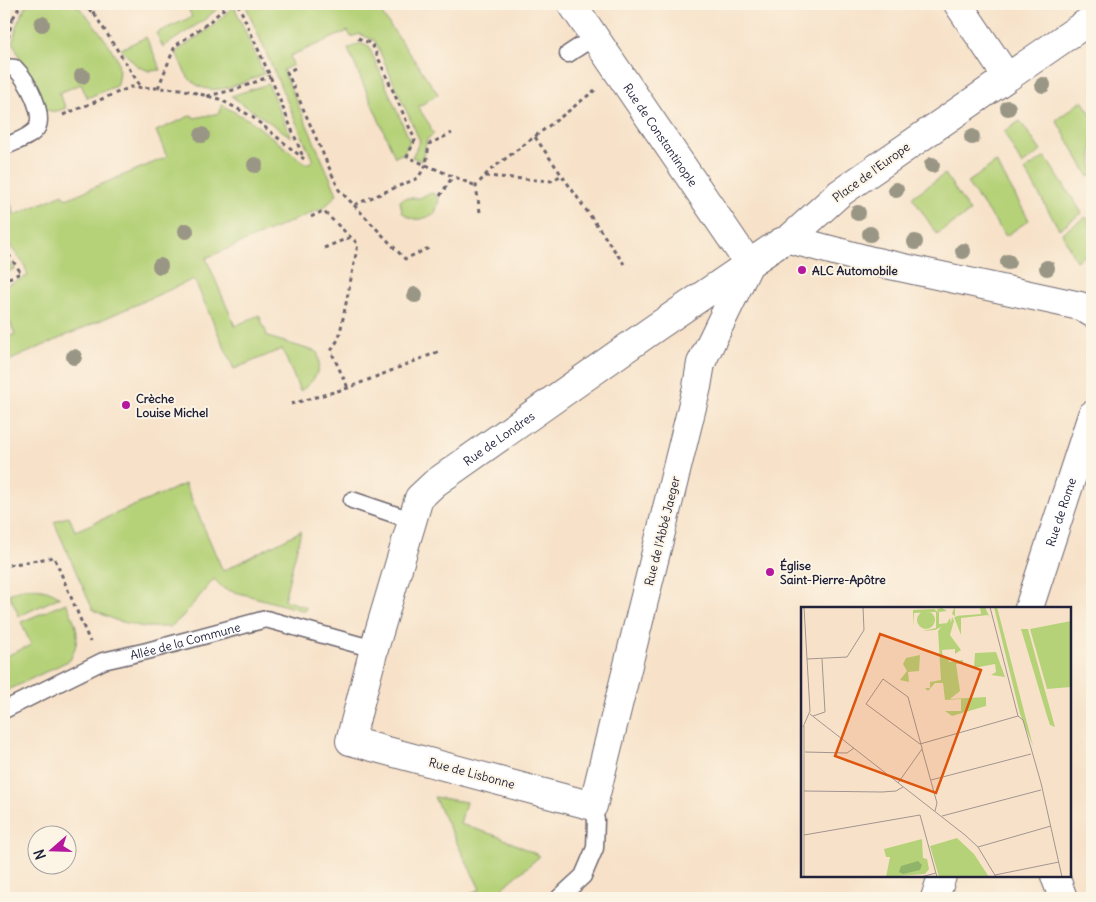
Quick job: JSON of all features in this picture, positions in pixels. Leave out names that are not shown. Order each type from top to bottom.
[{"type":"street","name":"Rue de Constantinople","points":[[572,4],[750,264]]},
{"type":"street","points":[[958,4],[1007,77]]},
{"type":"street","name":"Place de l'Europe","points":[[788,239],[840,192],[1092,19]]},
{"type":"street","points":[[788,239],[872,261],[1080,306],[1092,313]]},
{"type":"street","name":"Rue de Londres","points":[[350,741],[374,649],[419,498],[434,483],[644,335],[788,239]]},
{"type":"street","name":"Rue de l'Abbé Jaeger","points":[[593,806],[698,387],[701,363],[750,264]]},
{"type":"street","name":"Rue de Rome","points":[[1029,607],[1092,415]]},
{"type":"street","name":"Rue de Lisbonne","points":[[350,741],[593,806]]},
{"type":"street","points":[[935,898],[942,877]]},
{"type":"street","points":[[1055,877],[1063,898]]},
{"type":"lane","points":[[568,54],[594,37]]},
{"type":"lane","points":[[4,146],[28,136],[39,126],[39,111],[27,82],[9,68]]},
{"type":"lane","points":[[352,500],[411,520]]},
{"type":"lane","name":"Allée de la Commune","points":[[4,710],[103,660],[147,652],[266,619],[374,649]]},
{"type":"lane","points":[[559,898],[583,876],[595,848],[596,820],[593,806]]},
{"type":"path","points":[[9,68],[7,43],[12,19],[21,4]]},
{"type":"path","points":[[82,4],[94,15]]},
{"type":"path","points":[[90,4],[94,15],[142,88]]},
{"type":"path","points":[[158,88],[175,46],[208,23],[229,4]]},
{"type":"path","points":[[39,126],[131,87],[181,90],[219,99],[251,116],[304,159],[238,4]]},
{"type":"path","points":[[4,16],[12,19]]},
{"type":"path","points":[[358,38],[372,44],[415,140],[407,158],[476,186]]},
{"type":"path","points":[[295,68],[287,72],[339,190],[405,258],[429,248]]},
{"type":"path","points":[[207,96],[238,89],[270,76]]},
{"type":"path","points":[[476,186],[485,176],[599,87]]},
{"type":"path","points":[[354,205],[418,178],[426,165],[429,144],[452,133]]},
{"type":"path","points":[[535,136],[624,264]]},
{"type":"path","points":[[485,176],[551,180],[562,175]]},
{"type":"path","points":[[440,196],[452,176]]},
{"type":"path","points":[[476,186],[480,212]]},
{"type":"path","points":[[311,217],[323,211],[358,244],[339,338],[330,351],[348,388]]},
{"type":"path","points":[[324,248],[351,237]]},
{"type":"path","points":[[4,248],[21,273],[4,280]]},
{"type":"path","points":[[291,404],[348,388],[440,351]]},
{"type":"path","points":[[9,565],[54,557],[91,644]]},
{"type":"green space","points":[[71,3],[84,12],[117,59],[119,72],[116,86],[87,98],[81,84],[59,93],[66,108],[50,111],[41,106],[13,42],[17,24],[27,4]]},
{"type":"green space","points":[[186,4],[223,4],[204,20],[163,47],[156,33],[192,17]]},
{"type":"green space","points":[[245,4],[375,4],[438,94],[418,107],[434,134],[427,139],[422,161],[412,157],[420,141],[375,41],[360,34],[351,37],[348,31],[290,56],[293,65],[283,70],[337,194],[325,207],[206,258],[235,326],[259,315],[268,337],[317,352],[319,364],[313,379],[300,391],[282,349],[234,369],[194,279],[4,363],[4,339],[15,334],[4,308],[4,286],[28,276],[24,264],[4,238],[4,187],[15,215],[63,194],[66,199],[167,157],[156,131],[192,115],[194,118],[220,113],[221,105],[251,121],[306,164],[313,161]]},
{"type":"green space","points":[[234,6],[264,74],[225,88],[205,88],[196,84],[188,77],[176,52],[210,28]]},
{"type":"green space","points":[[146,37],[161,70],[149,71],[137,66],[121,49]]},
{"type":"green space","points":[[360,43],[369,47],[410,141],[404,153],[395,157],[348,49]]},
{"type":"green space","points":[[268,84],[291,137],[231,96]]},
{"type":"green space","points":[[1082,101],[1092,115],[1092,175],[1089,177],[1056,120]]},
{"type":"green space","points":[[1020,121],[1041,151],[1022,165],[1004,132]]},
{"type":"green space","points":[[1045,157],[1082,213],[1059,229],[1025,170]]},
{"type":"green space","points":[[996,162],[1029,220],[1006,236],[967,183]]},
{"type":"green space","points":[[945,174],[970,212],[937,234],[912,197]]},
{"type":"green space","points":[[431,193],[435,194],[439,200],[435,213],[415,219],[402,212],[400,201],[405,198],[420,198]]},
{"type":"green space","points":[[1086,217],[1092,227],[1092,250],[1076,261],[1062,233]]},
{"type":"green space","points":[[4,256],[15,269],[4,273]]},
{"type":"green space","points":[[185,484],[223,571],[301,531],[284,600],[306,607],[305,611],[224,589],[214,579],[182,617],[170,627],[143,627],[115,620],[93,610],[54,522],[69,516],[75,531]]},
{"type":"green space","points":[[23,588],[47,590],[60,597],[19,616],[9,594]]},
{"type":"green space","points":[[66,603],[77,631],[76,644],[70,660],[4,692],[4,657],[31,645],[21,622]]},
{"type":"green space","points":[[434,797],[466,802],[460,824],[500,837],[540,856],[491,898],[463,898],[480,889]]},
{"type":"place","name":"ALC Automobile","points":[[802,270]]},
{"type":"place","name":"Crèche Louise Michel","points":[[126,405]]},
{"type":"place","name":"Église Saint-Pierre-Apôtre","points":[[770,572]]}]
